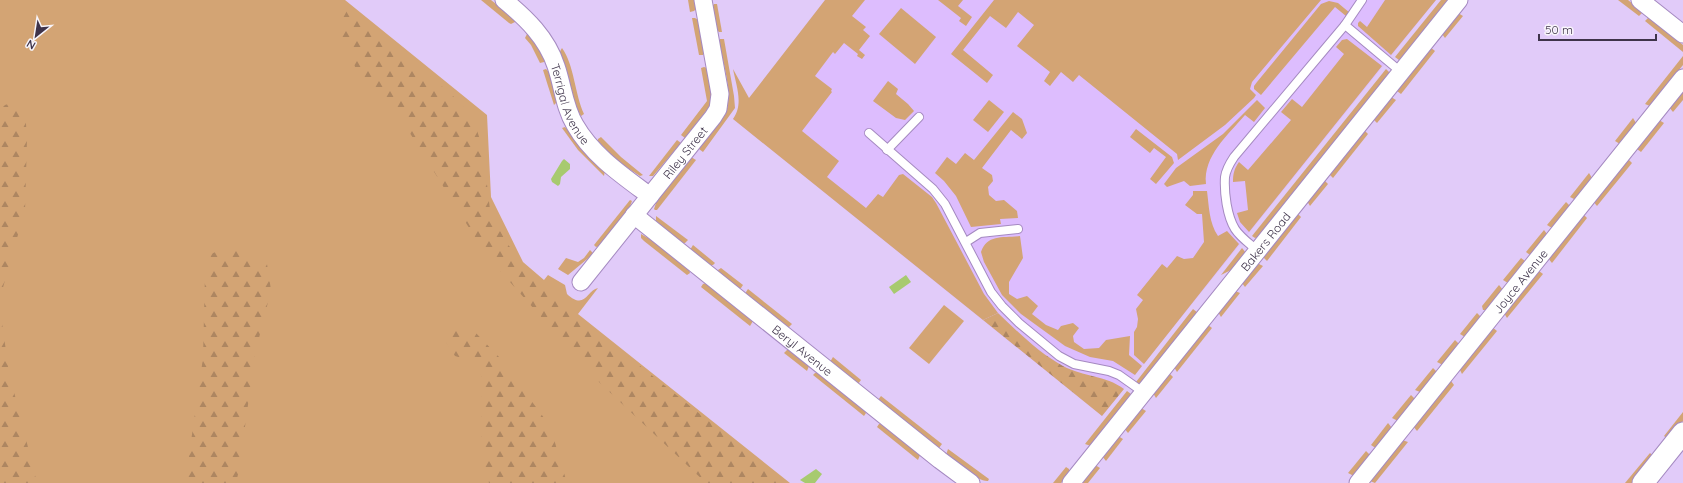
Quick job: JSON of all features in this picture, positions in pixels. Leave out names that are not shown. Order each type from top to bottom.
[{"type":"street","name":"Terrigal Avenue","points":[[504,0],[531,24],[548,48],[556,66],[568,110],[582,136],[599,155],[650,196]]},
{"type":"street","name":"Riley Street","points":[[581,282],[713,117],[720,102],[720,94],[703,0]]},
{"type":"street","name":"Bakers Road","points":[[1071,483],[1459,0]]},
{"type":"street","points":[[1640,0],[1683,34]]},
{"type":"street","name":"Joyce Avenue","points":[[1358,483],[1683,78]]},
{"type":"street","name":"Beryl Avenue","points":[[634,215],[940,460],[972,483]]},
{"type":"street","points":[[1643,483],[1683,433]]},
{"type":"lane","points":[[1258,251],[1239,234],[1232,222],[1227,200],[1225,177],[1227,170],[1234,157],[1344,25],[1362,0]]},
{"type":"lane","points":[[1344,25],[1401,72]]},
{"type":"lane","points":[[887,150],[918,117]]},
{"type":"lane","points":[[869,133],[933,189],[945,204],[991,292],[1015,319],[1059,356],[1074,364],[1109,371],[1119,375],[1143,392]]},
{"type":"lane","points":[[966,242],[980,233],[1018,229]]},
{"type":"shaded area","points":[[825,0],[1436,0],[1102,416],[733,119]]},
{"type":"shaded area","points":[[564,159],[570,164],[570,169],[561,177],[560,184],[558,186],[552,182],[551,179]]},
{"type":"shaded area","points":[[906,275],[911,282],[894,294],[889,287]]},
{"type":"shaded area","points":[[816,469],[822,474],[815,483],[805,483],[800,480]]},
{"type":"green space","points":[[0,0],[345,0],[487,115],[491,197],[523,262],[544,280],[548,275],[565,285],[567,294],[578,301],[582,300],[598,288],[578,314],[790,483],[0,483]]},
{"type":"green space","points":[[481,0],[491,0],[515,19],[515,22],[511,24],[509,23]]},
{"type":"green space","points":[[688,0],[694,0],[696,9],[694,11],[690,12]]},
{"type":"green space","points":[[825,0],[865,0],[852,16],[866,27],[863,30],[870,36],[859,50],[865,55],[862,59],[844,43],[835,54],[833,52],[815,76],[832,89],[832,92],[802,131],[839,161],[827,177],[866,208],[878,194],[883,197],[899,175],[903,174],[932,197],[984,294],[998,313],[983,320],[733,119],[739,101],[733,69],[749,98]]},
{"type":"green space","points":[[938,0],[963,0],[958,6],[972,17],[966,26],[959,21],[961,18]]},
{"type":"green space","points":[[994,0],[1321,0],[1252,82],[1250,89],[1256,95],[1254,98],[1225,125],[1178,160],[1177,154],[1079,75],[1073,82],[1061,72],[1050,86],[1044,81],[1050,72],[1017,46],[1034,25],[1018,12],[1006,28],[990,16],[963,50],[993,75],[987,83],[951,54]]},
{"type":"green space","points":[[1385,0],[1436,0],[1391,55],[1358,26],[1360,21],[1367,27]]},
{"type":"green space","points":[[1441,0],[1449,0],[1401,59],[1399,60],[1395,57]]},
{"type":"green space","points":[[1618,0],[1628,0],[1643,12],[1639,16]]},
{"type":"green space","points":[[1329,1],[1338,3],[1350,13],[1346,16],[1335,7],[1261,95],[1254,89],[1254,86],[1321,4]]},
{"type":"green space","points":[[714,4],[717,4],[722,32],[717,30],[712,7]]},
{"type":"green space","points":[[901,8],[936,37],[915,64],[879,34]]},
{"type":"green space","points":[[348,9],[354,12],[452,95],[473,117],[483,150],[490,210],[506,242],[539,285],[786,483],[706,483],[600,383],[486,255],[398,114],[356,69],[342,37],[343,18]]},
{"type":"green space","points":[[1458,13],[1463,16],[1445,38],[1442,34]]},
{"type":"green space","points":[[1649,17],[1683,45],[1683,52],[1645,21]]},
{"type":"green space","points":[[692,18],[698,20],[704,52],[703,55],[699,55]]},
{"type":"green space","points":[[527,34],[529,34],[537,44],[545,60],[544,62],[540,63],[531,45],[525,38]]},
{"type":"green space","points":[[720,39],[724,39],[735,108],[703,152],[699,149],[700,147],[725,115],[727,107],[728,89],[719,42]]},
{"type":"green space","points":[[1347,39],[1382,66],[1249,232],[1240,222],[1237,213],[1248,210],[1245,181],[1233,182],[1236,167],[1239,162],[1248,170],[1291,120],[1281,112],[1292,99],[1302,107],[1344,54],[1336,47],[1342,40]]},
{"type":"green space","points":[[1430,47],[1435,51],[1401,94],[1397,91],[1397,88]]},
{"type":"green space","points":[[562,48],[572,71],[578,98],[584,114],[581,116],[574,104],[559,53]]},
{"type":"green space","points":[[1683,56],[1683,65],[1650,106],[1645,104]]},
{"type":"green space","points":[[701,68],[707,68],[712,96],[710,106],[685,138],[681,135],[707,101]]},
{"type":"green space","points":[[546,69],[549,72],[557,102],[554,105],[543,70]]},
{"type":"green space","points":[[1386,69],[1389,72],[1389,75],[1258,237],[1255,238],[1252,236]]},
{"type":"green space","points":[[888,81],[898,89],[896,94],[914,111],[905,120],[896,118],[873,101]]},
{"type":"green space","points":[[1683,90],[1683,100],[1673,112],[1669,107]]},
{"type":"green space","points":[[1391,97],[1396,100],[1377,123],[1373,119]]},
{"type":"green space","points":[[989,100],[1004,112],[988,132],[973,120]]},
{"type":"green space","points":[[1257,100],[1265,108],[1254,122],[1245,115],[1224,138],[1208,164],[1206,184],[1190,186],[1184,181],[1167,187],[1164,184],[1176,168],[1223,134]]},
{"type":"green space","points":[[17,101],[25,109],[27,139],[25,210],[0,298],[0,110],[5,105]]},
{"type":"green space","points":[[1013,112],[1022,119],[1027,133],[1022,139],[1011,130],[982,168],[992,175],[993,181],[988,187],[989,195],[996,201],[1004,200],[1017,211],[1018,218],[1000,219],[1001,224],[971,227],[956,196],[944,181],[935,173],[947,157],[956,164],[965,153],[974,160]]},
{"type":"green space","points":[[1633,118],[1636,123],[1620,144],[1615,141]]},
{"type":"green space","points":[[1659,120],[1664,123],[1641,152],[1637,149],[1637,147]]},
{"type":"green space","points":[[565,127],[605,170],[604,176],[578,150],[562,128]]},
{"type":"green space","points":[[1136,129],[1172,157],[1174,163],[1156,184],[1150,179],[1166,157],[1154,148],[1150,153],[1130,137]]},
{"type":"green space","points":[[1364,130],[1368,134],[1333,178],[1329,174]]},
{"type":"green space","points":[[601,137],[621,157],[643,175],[640,176],[617,161],[598,141]]},
{"type":"green space","points":[[677,140],[681,143],[653,176],[649,176]]},
{"type":"green space","points":[[691,157],[696,160],[657,210],[655,210],[657,200]]},
{"type":"green space","points":[[1626,160],[1629,160],[1632,163],[1597,206],[1593,201]]},
{"type":"green space","points":[[1589,173],[1592,178],[1576,198],[1574,199],[1570,197]]},
{"type":"green space","points":[[1323,181],[1328,184],[1310,206],[1307,201]]},
{"type":"green space","points":[[1193,191],[1207,191],[1211,220],[1218,236],[1227,231],[1239,244],[1144,364],[1134,355],[1134,332],[1137,327],[1138,319],[1136,309],[1143,300],[1137,295],[1162,264],[1167,268],[1177,256],[1184,259],[1193,258],[1204,242],[1202,214],[1197,214],[1185,205],[1193,195]]},
{"type":"green space","points":[[630,200],[632,201],[629,209],[599,246],[596,247],[594,245]]},
{"type":"green space","points":[[1566,202],[1570,206],[1552,228],[1547,225]]},
{"type":"green space","points":[[1298,214],[1301,217],[1267,261],[1263,255]]},
{"type":"green space","points":[[1582,215],[1587,218],[1552,263],[1548,258]]},
{"type":"green space","points":[[656,216],[688,240],[685,243],[682,243],[656,221]]},
{"type":"green space","points":[[1544,230],[1547,234],[1530,255],[1526,252]]},
{"type":"green space","points":[[641,234],[653,241],[689,270],[690,273],[687,275],[644,241],[641,238]]},
{"type":"green space","points":[[1020,236],[1023,258],[1009,282],[1009,294],[1017,299],[1027,296],[1038,306],[1032,314],[1046,325],[1058,330],[1061,326],[1073,323],[1079,328],[1073,336],[1074,342],[1084,349],[1099,348],[1106,340],[1130,336],[1129,355],[1142,366],[1135,375],[1113,361],[1090,357],[1065,346],[1021,314],[1002,295],[984,262],[981,252],[987,242],[991,240],[1002,237]]},
{"type":"green space","points":[[693,245],[715,263],[710,265],[690,250]]},
{"type":"green space","points":[[1242,248],[1246,253],[1233,269],[1221,275]]},
{"type":"green space","points":[[222,249],[243,252],[267,264],[271,290],[255,354],[236,483],[185,483],[203,358],[205,274],[211,254]]},
{"type":"green space","points":[[590,250],[593,253],[592,255],[568,275],[558,269],[566,258],[578,262],[584,258]]},
{"type":"green space","points":[[1521,258],[1525,261],[1508,283],[1503,280]]},
{"type":"green space","points":[[1257,263],[1263,266],[1245,287],[1242,283]]},
{"type":"green space","points":[[721,268],[743,285],[741,288],[737,288],[719,273],[718,270]]},
{"type":"green space","points":[[1539,271],[1543,274],[1507,318],[1504,313]]},
{"type":"green space","points":[[706,283],[753,321],[750,326],[701,287]]},
{"type":"green space","points":[[1499,285],[1503,290],[1486,310],[1483,310],[1482,306]]},
{"type":"green space","points":[[748,289],[792,324],[788,328],[746,295]]},
{"type":"green space","points":[[1235,291],[1240,293],[1221,317],[1218,312]]},
{"type":"green space","points":[[944,305],[964,321],[929,364],[909,348]]},
{"type":"green space","points":[[0,309],[9,372],[37,483],[0,483]]},
{"type":"green space","points":[[1193,309],[1198,313],[1140,384],[1136,382]]},
{"type":"green space","points":[[998,313],[1029,342],[1054,361],[1071,370],[1102,378],[1117,384],[1124,389],[1102,416],[983,320]]},
{"type":"green space","points":[[1477,313],[1481,317],[1465,337],[1460,334]]},
{"type":"green space","points":[[1208,325],[1212,328],[1177,372],[1174,367]]},
{"type":"green space","points":[[459,326],[473,330],[499,357],[550,426],[567,483],[489,483],[486,475],[481,435],[482,378],[475,359],[465,359],[455,356],[446,342],[450,331]]},
{"type":"green space","points":[[1492,327],[1497,331],[1462,374],[1459,368]]},
{"type":"green space","points":[[1455,340],[1459,344],[1443,365],[1437,362]]},
{"type":"green space","points":[[787,350],[809,366],[807,371],[784,353]]},
{"type":"green space","points":[[833,357],[861,380],[858,384],[830,362]]},
{"type":"green space","points":[[1433,368],[1437,372],[1420,392],[1415,390]]},
{"type":"green space","points":[[818,373],[864,410],[866,413],[864,416],[813,375]]},
{"type":"green space","points":[[1169,373],[1173,377],[1156,398],[1153,393]]},
{"type":"green space","points":[[1451,381],[1454,385],[1417,431],[1413,426],[1448,382]]},
{"type":"green space","points":[[1127,391],[1131,394],[1131,396],[1091,446],[1085,444]]},
{"type":"green space","points":[[1411,395],[1415,399],[1398,420],[1392,418]]},
{"type":"green space","points":[[881,396],[942,444],[939,448],[878,400]]},
{"type":"green space","points":[[1141,408],[1146,411],[1128,433],[1124,428]]},
{"type":"green space","points":[[1683,412],[1683,421],[1668,439],[1664,436]]},
{"type":"green space","points":[[1388,423],[1392,428],[1377,447],[1371,445]]},
{"type":"green space","points":[[879,424],[882,424],[920,455],[918,460],[877,427]]},
{"type":"green space","points":[[1118,436],[1123,439],[1106,461],[1102,456]]},
{"type":"green space","points":[[1402,440],[1408,442],[1375,483],[1370,481]]},
{"type":"green space","points":[[948,449],[989,479],[988,481],[973,475],[946,455]]},
{"type":"green space","points":[[1366,451],[1370,455],[1354,476],[1348,473]]},
{"type":"green space","points":[[1650,453],[1653,456],[1633,483],[1625,483]]},
{"type":"green space","points":[[1095,465],[1100,468],[1088,483],[1081,483]]},
{"type":"green space","points":[[1066,467],[1069,469],[1069,473],[1061,483],[1053,483]]}]
